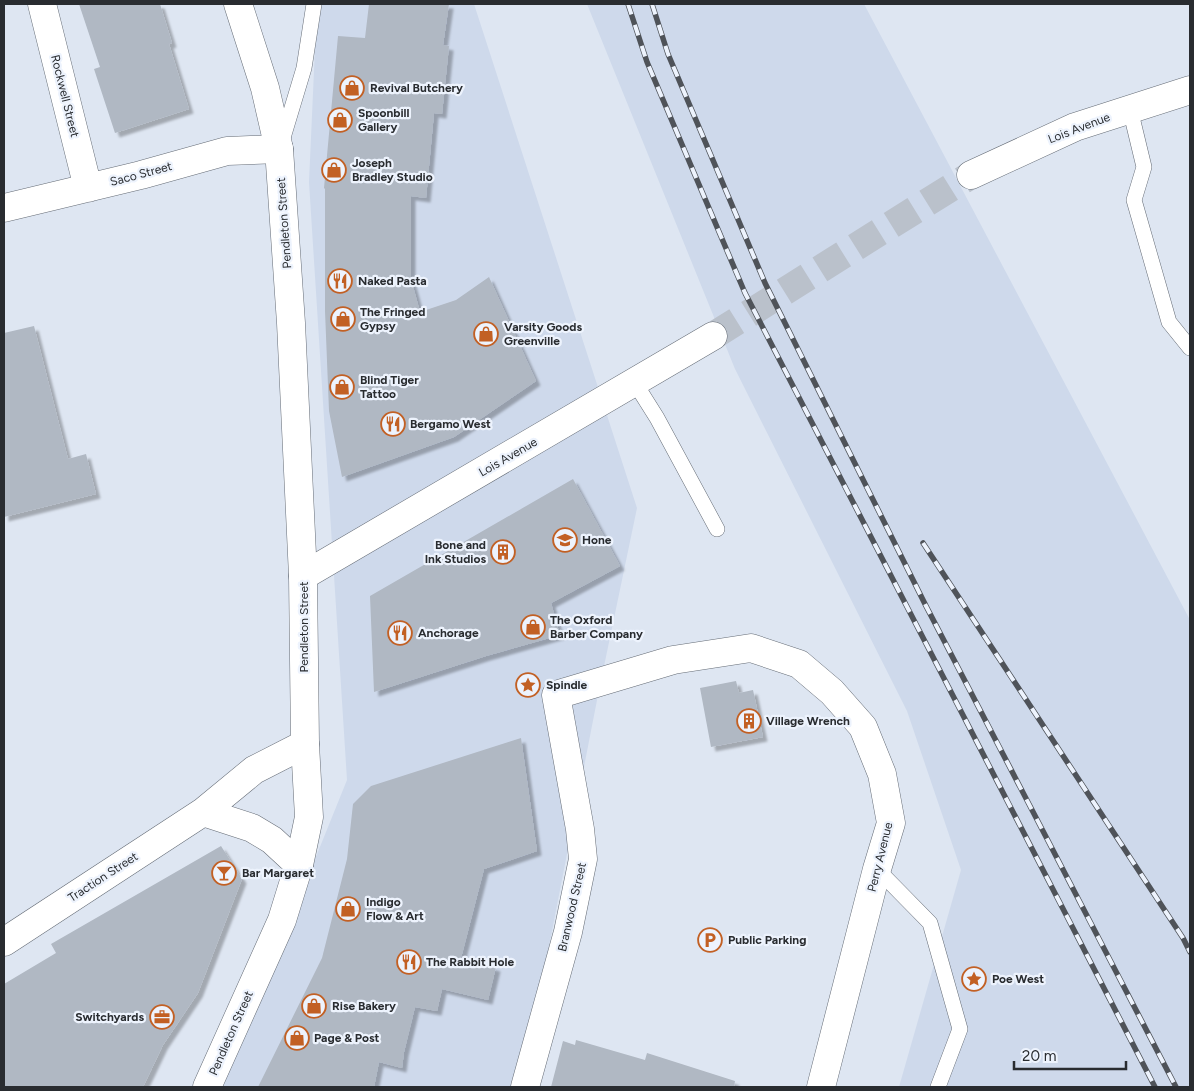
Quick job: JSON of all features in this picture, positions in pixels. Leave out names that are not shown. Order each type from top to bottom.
[{"type":"street","name":"Rockwell Street","points":[[42,4],[88,188]]},
{"type":"street","name":"Pendleton Street","points":[[207,1087],[282,920],[299,865],[308,818],[305,744],[304,576],[291,322],[279,149],[265,88],[238,4]]},
{"type":"street","name":"Lois Avenue","points":[[971,175],[1075,127],[1190,90]]},
{"type":"street","name":"Saco Street","points":[[4,208],[227,151],[279,149]]},
{"type":"street","name":"Lois Avenue","points":[[304,576],[713,336]]},
{"type":"street","name":"Perry Avenue","points":[[556,695],[674,660],[751,648],[799,664],[832,692],[863,727],[882,774],[891,823],[877,868],[821,1087]]},
{"type":"street","name":"Branwood Street","points":[[525,1087],[568,932],[583,859],[580,829],[556,695]]},
{"type":"street","name":"Traction Street","points":[[4,942],[203,812],[254,770],[305,744]]},
{"type":"street","points":[[203,812],[252,828],[272,840],[299,865]]},
{"type":"lane","name":"Pendleton Street","points":[[279,149],[304,68],[314,4]]},
{"type":"lane","points":[[1130,109],[1144,167],[1134,200],[1169,322],[1190,348]]},
{"type":"lane","points":[[635,383],[657,418],[717,530]]},
{"type":"lane","points":[[877,868],[930,923],[936,942],[960,1029],[938,1087]]},
{"type":"shaded area","points":[[317,4],[474,4],[637,508],[598,695],[536,1013],[513,1087],[223,1087],[347,780],[309,182]]},
{"type":"shaded area","points":[[587,4],[864,4],[1190,620],[1190,1087],[899,1087],[961,870],[907,711],[735,369]]},
{"type":"building","points":[[79,4],[160,4],[172,43],[169,44],[189,109],[115,133],[94,69],[100,67]]},
{"type":"building","points":[[369,4],[449,4],[443,45],[449,46],[442,114],[434,113],[426,198],[411,196],[411,279],[420,312],[456,300],[489,277],[536,381],[454,437],[342,477],[329,411],[325,311],[324,188],[338,36],[365,38]]},
{"type":"building","points":[[34,326],[68,459],[86,454],[96,494],[4,517],[4,333]]},
{"type":"building","points":[[573,479],[620,566],[551,603],[560,635],[486,656],[374,692],[370,596]]},
{"type":"building","name":"Village Wrench","points":[[736,681],[739,693],[753,690],[763,737],[711,747],[700,688]]},
{"type":"building","points":[[521,738],[537,851],[484,869],[461,958],[496,967],[488,1000],[442,989],[437,1011],[415,1007],[402,1068],[379,1062],[374,1087],[258,1087],[322,958],[347,859],[353,804],[371,786]]},
{"type":"building","points":[[221,846],[242,879],[198,993],[163,1045],[143,1087],[4,1087],[4,984],[56,953],[51,944]]},
{"type":"building","points":[[576,1040],[645,1060],[647,1053],[735,1081],[734,1087],[551,1087],[563,1041],[575,1045]]},
{"type":"tunnel","points":[[713,336],[971,175]]},
{"type":"railway","points":[[628,4],[647,62],[745,293],[1155,1087]]},
{"type":"railway","points":[[652,4],[668,54],[765,283],[926,606],[1176,1087]]},
{"type":"railway","points":[[923,543],[1183,938],[1190,952]]},
{"type":"place","name":"Revival Butchery","points":[[352,88]]},
{"type":"place","name":"Spoonbill Gallery","points":[[340,120]]},
{"type":"place","name":"Joseph Bradley Studio","points":[[334,170]]},
{"type":"place","name":"Naked Pasta","points":[[340,281]]},
{"type":"place","name":"The Fringed Gypsy","points":[[343,319]]},
{"type":"place","name":"Varsity Goods Greenville","points":[[486,334]]},
{"type":"place","name":"Blind Tiger Tattoo","points":[[342,387]]},
{"type":"place","name":"Bergamo West","points":[[393,424]]},
{"type":"place","name":"Hone","points":[[565,540]]},
{"type":"place","name":"Bone and Ink Studios","points":[[503,552]]},
{"type":"place","name":"The Oxford Barber Company","points":[[533,627]]},
{"type":"place","name":"Anchorage","points":[[400,633]]},
{"type":"place","name":"Spindle","points":[[528,685]]},
{"type":"place","name":"Village Wrench","points":[[749,721]]},
{"type":"place","name":"Bar Margaret","points":[[224,873]]},
{"type":"place","name":"Indigo Flow & Art","points":[[348,909]]},
{"type":"place","name":"Public Parking","points":[[710,940]]},
{"type":"place","name":"The Rabbit Hole","points":[[409,962]]},
{"type":"place","name":"Poe West","points":[[974,979]]},
{"type":"place","name":"Rise Bakery","points":[[314,1006]]},
{"type":"place","name":"Switchyards","points":[[162,1017]]},
{"type":"place","name":"Page & Post","points":[[297,1038]]}]
